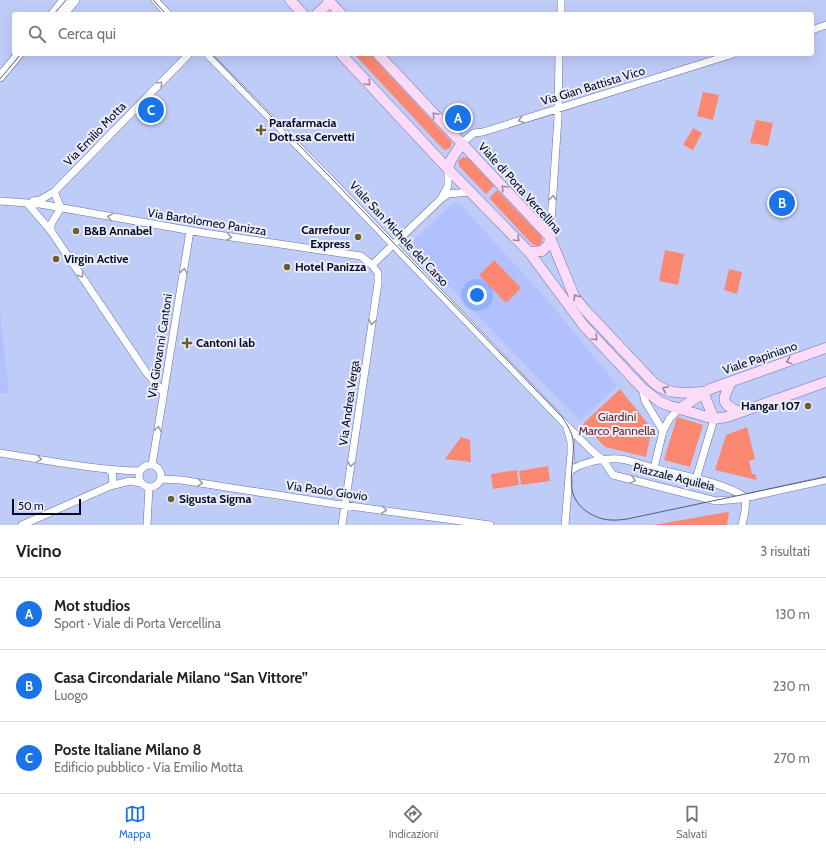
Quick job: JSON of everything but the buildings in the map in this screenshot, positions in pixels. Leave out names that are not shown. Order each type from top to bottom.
[{"type":"main road","points":[[290,0],[301,12]]},
{"type":"main road","points":[[319,12],[331,1],[339,12]]},
{"type":"main road","points":[[343,56],[469,192],[529,252],[574,313],[642,388],[660,402],[714,419],[727,417],[826,382]]},
{"type":"main road","name":"Viale di Porta Vercellina","points":[[380,56],[550,237],[574,296],[585,310],[654,383],[665,390],[679,394],[704,392]]},
{"type":"main road","points":[[448,169],[451,160],[462,143]]},
{"type":"main road","points":[[529,252],[542,251],[549,244],[550,237]]},
{"type":"main road","name":"Viale Papiniano","points":[[704,392],[826,348]]},
{"type":"main road","points":[[731,382],[724,395],[725,403],[729,407],[740,412]]},
{"type":"main road","points":[[704,392],[714,419]]},
{"type":"main road","name":"Piazzale Aquileia","points":[[679,409],[704,392]]},
{"type":"street","points":[[55,12],[64,0]]},
{"type":"street","points":[[65,12],[75,0]]},
{"type":"street","points":[[155,0],[166,12]]},
{"type":"street","points":[[561,0],[561,12]]},
{"type":"street","points":[[814,29],[826,25]]},
{"type":"street","points":[[0,77],[17,56]]},
{"type":"street","name":"Via Emilio Motta","points":[[27,203],[40,200],[54,192],[187,56]]},
{"type":"street","name":"Viale San Michele del Carso","points":[[209,56],[394,245],[572,431]]},
{"type":"street","points":[[550,237],[558,108],[559,56]]},
{"type":"street","name":"Via Gian Battista Vico","points":[[462,143],[474,133],[483,132],[727,56]]},
{"type":"street","points":[[441,199],[448,186],[448,169]]},
{"type":"street","points":[[51,231],[52,224],[61,208],[54,192]]},
{"type":"street","points":[[372,265],[441,199],[448,194],[469,192]]},
{"type":"street","name":"Via Bartolomeo Panizza","points":[[0,201],[61,208],[190,231],[361,256],[372,265]]},
{"type":"street","points":[[27,203],[51,231],[146,372],[164,393]]},
{"type":"street","name":"Via Giovanni Cantoni","points":[[152,465],[190,231]]},
{"type":"street","name":"Via Andrea Verga","points":[[342,525],[378,283],[378,272],[372,265]]},
{"type":"street","points":[[642,388],[645,401],[663,431]]},
{"type":"street","name":"Piazzale Aquileia","points":[[654,468],[663,431],[670,418],[679,409]]},
{"type":"street","name":"Piazzale Aquileia","points":[[696,479],[714,419]]},
{"type":"street","points":[[565,424],[571,442],[565,525]]},
{"type":"street","name":"Piazzale Aquileia","points":[[572,431],[603,460],[613,475],[716,501],[746,498]]},
{"type":"street","points":[[0,453],[109,470],[140,471]]},
{"type":"street","name":"Piazzale Aquileia","points":[[569,471],[582,464],[603,460],[621,459],[736,491],[746,498]]},
{"type":"street","points":[[152,465],[156,466],[160,470],[161,479],[156,485],[149,487],[144,486],[139,478],[140,471],[144,466],[152,465]]},
{"type":"street","points":[[109,470],[112,473],[113,482],[110,486]]},
{"type":"street","name":"Via Paolo Giovio","points":[[161,479],[181,480],[458,523],[490,525]]},
{"type":"street","points":[[742,525],[746,498],[826,480]]},
{"type":"street","points":[[22,525],[110,486],[130,481],[141,482]]},
{"type":"street","points":[[147,525],[149,487]]},
{"type":"shaded area","points":[[453,203],[459,203],[550,303],[617,385],[580,421],[409,245]]},
{"type":"shaded area","points":[[0,308],[1,320],[9,393],[0,393]]},
{"type":"green space","points":[[356,56],[372,56],[450,140],[452,143],[450,148],[445,150]]},
{"type":"green space","points":[[703,92],[719,95],[713,120],[697,116]]},
{"type":"green space","points":[[756,120],[773,123],[768,146],[750,143]]},
{"type":"green space","points":[[693,128],[702,133],[693,150],[683,145]]},
{"type":"green space","points":[[463,157],[468,158],[494,186],[486,194],[459,166],[458,161]]},
{"type":"green space","points":[[497,190],[542,237],[540,245],[537,246],[532,244],[489,198]]},
{"type":"green space","points":[[665,250],[684,254],[678,285],[659,281]]},
{"type":"green space","points":[[494,260],[521,288],[506,303],[479,275]]},
{"type":"green space","points":[[729,269],[742,272],[737,294],[724,290]]},
{"type":"green space","name":"Giardini Marco Pannella","points":[[620,389],[652,429],[646,457],[605,447],[583,424]]},
{"type":"green space","points":[[677,417],[703,425],[690,467],[664,460]]},
{"type":"green space","points":[[747,427],[755,459],[749,461],[752,474],[755,474],[757,480],[715,470],[726,435]]},
{"type":"green space","points":[[461,437],[470,440],[471,462],[445,459]]},
{"type":"green space","points":[[548,466],[550,481],[521,485],[519,471]]},
{"type":"green space","points":[[517,470],[519,485],[493,489],[491,474]]},
{"type":"green space","points":[[727,512],[729,513],[727,525],[654,525]]},
{"type":"tram line","points":[[56,12],[66,0]]},
{"type":"tram line","points":[[153,0],[164,12]]},
{"type":"tram line","points":[[0,79],[19,56]]},
{"type":"tram line","points":[[213,56],[563,418],[573,440],[572,489],[580,506],[589,513],[598,518],[608,520],[627,519],[826,477]]},
{"type":"place","name":"Poste Italiane Milano 8","points":[[151,110]]},
{"type":"place","name":"Mot studios","points":[[458,118]]},
{"type":"place","name":"Parafarmacia Dott.ssa Cervetti","points":[[261,130]]},
{"type":"place","name":"Casa Circondariale Milano “San Vittore”","points":[[782,203]]},
{"type":"place","name":"B&B Annabel","points":[[76,231]]},
{"type":"place","name":"Carrefour Express","points":[[358,237]]},
{"type":"place","name":"Virgin Active","points":[[56,259]]},
{"type":"place","name":"Hotel Panizza","points":[[287,267]]},
{"type":"place","name":"Cantoni lab","points":[[187,343]]},
{"type":"place","name":"Hangar 107","points":[[808,406]]},
{"type":"place","name":"Sigusta Sigma","points":[[171,499]]}]
